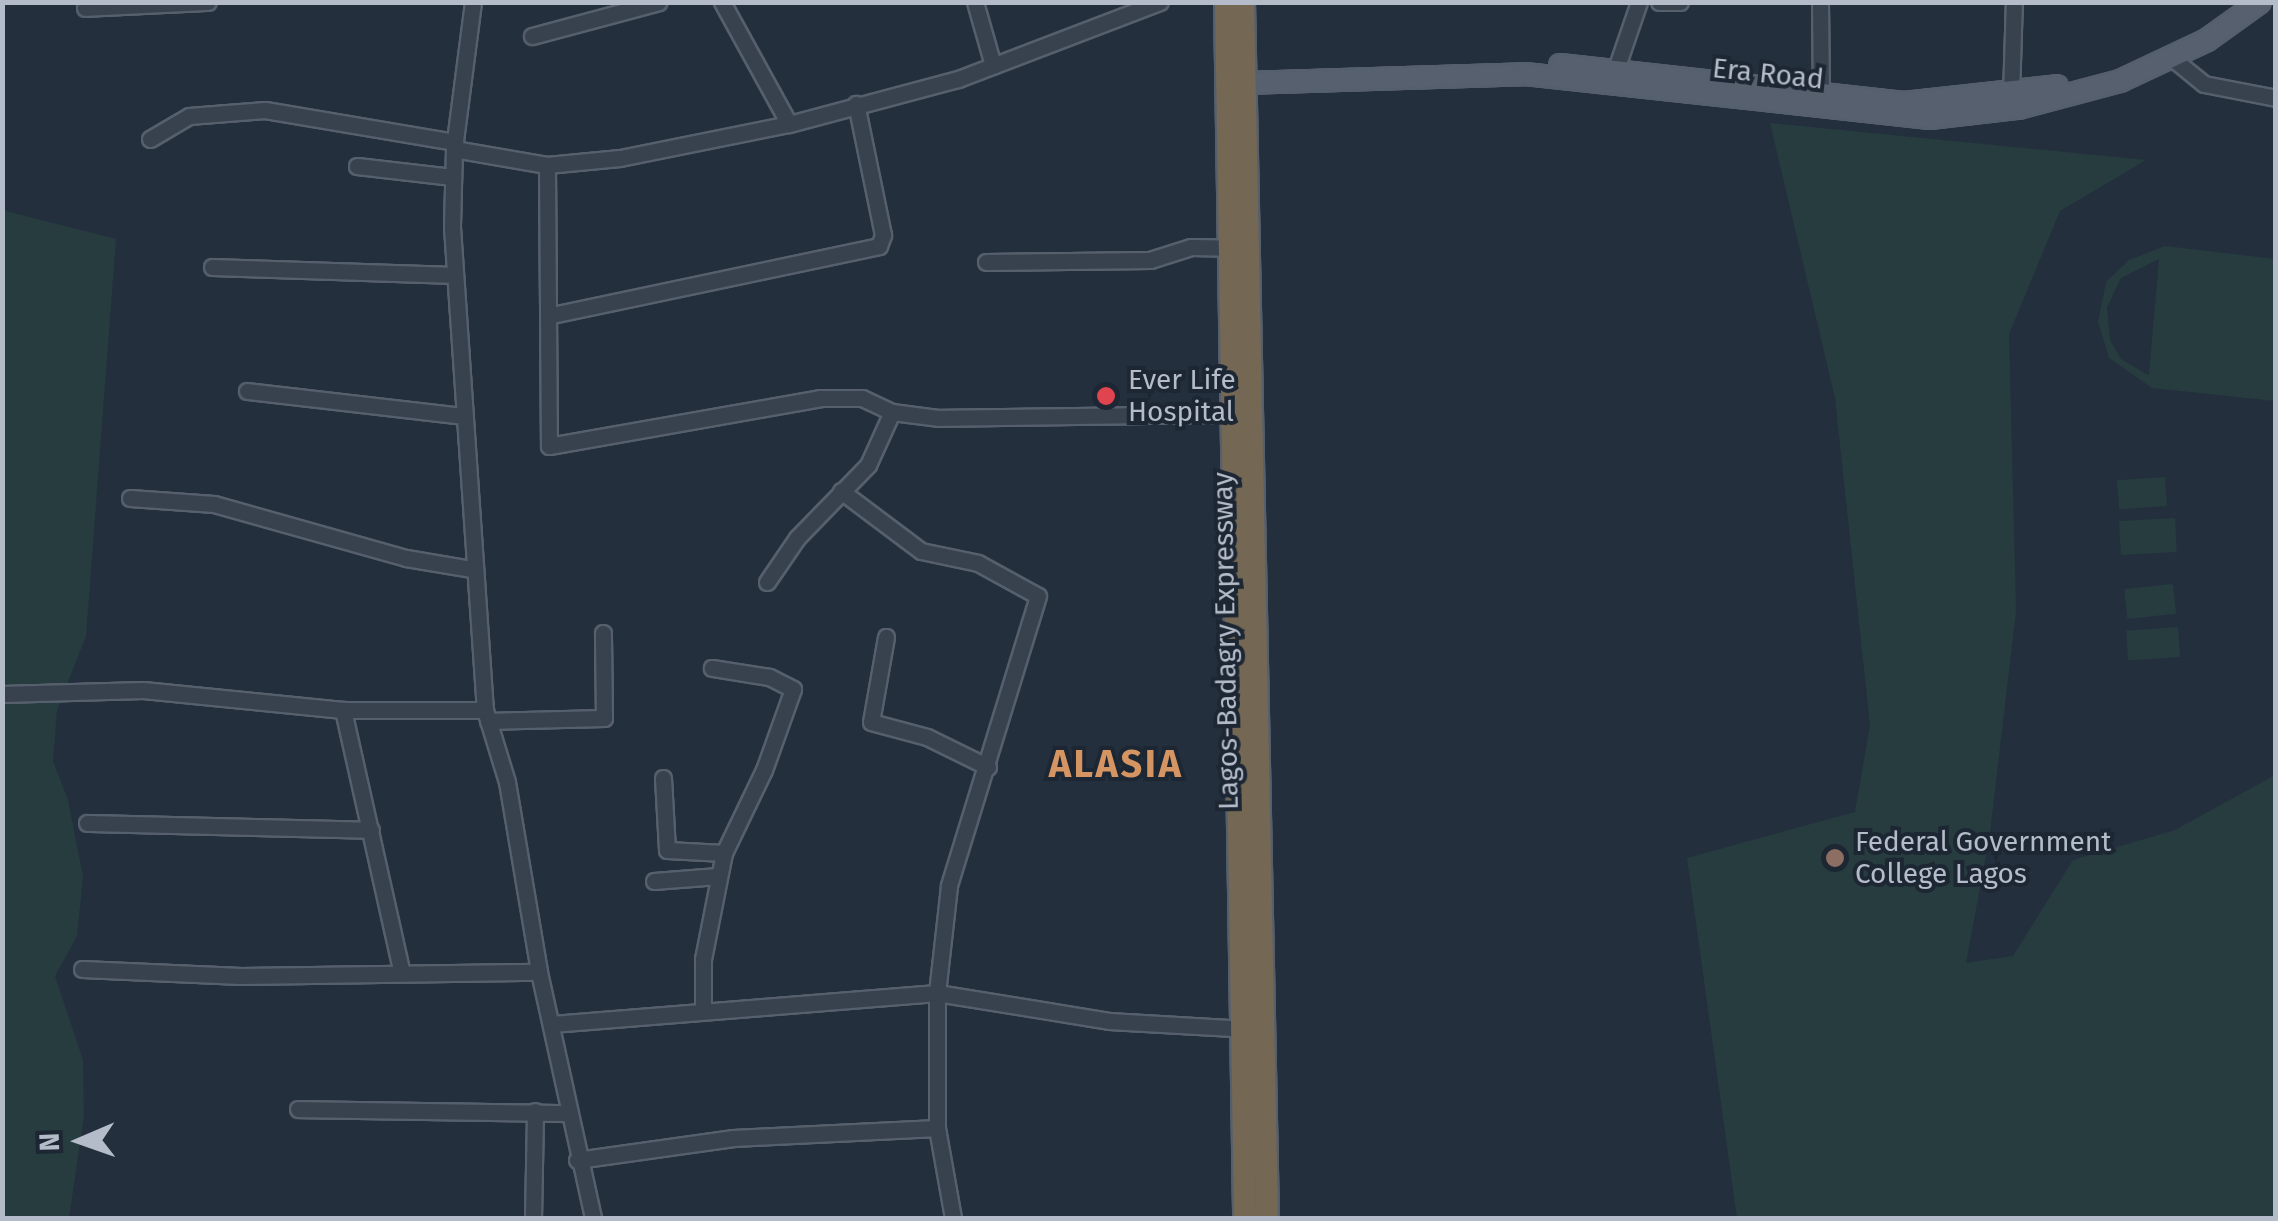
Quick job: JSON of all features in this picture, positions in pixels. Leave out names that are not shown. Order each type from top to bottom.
[{"type":"highway","name":"Lagos-Badagry Expressway","points":[[1226,2],[1246,1029],[1245,1218]]},
{"type":"highway","name":"Lagos-Badagry Expressway","points":[[1242,2],[1267,1218]]},
{"type":"main road","points":[[1245,76],[1485,62],[1616,69],[1904,103],[2012,95],[2091,84],[2175,42],[2240,2]]},
{"type":"main road","name":"Era Road","points":[[1245,76],[1525,74],[1930,118],[2018,108],[2172,58],[2260,2]]},
{"type":"street","points":[[86,8],[208,2]]},
{"type":"street","points":[[474,2],[452,178],[472,569],[487,716],[507,782],[567,1113],[594,1218]]},
{"type":"street","points":[[532,36],[631,6],[658,2]]},
{"type":"street","points":[[722,2],[788,124]]},
{"type":"street","points":[[975,2],[993,65]]},
{"type":"street","points":[[150,139],[189,116],[265,110],[547,166],[620,158],[788,124],[993,65],[1160,2]]},
{"type":"street","points":[[1616,69],[1638,2]]},
{"type":"street","points":[[1660,2],[1680,2]]},
{"type":"street","points":[[1820,2],[1820,92]]},
{"type":"street","points":[[2012,95],[2014,2]]},
{"type":"street","points":[[2172,58],[2204,84],[2276,98]]},
{"type":"street","points":[[552,314],[879,246],[883,235],[856,104]]},
{"type":"street","points":[[357,166],[452,178]]},
{"type":"street","points":[[547,166],[552,314],[545,383],[549,446],[820,398],[862,398],[892,412],[938,418],[1232,414]]},
{"type":"street","points":[[986,262],[1022,256],[1150,260],[1191,247],[1230,248]]},
{"type":"street","points":[[212,268],[456,275]]},
{"type":"street","points":[[247,391],[464,416]]},
{"type":"street","points":[[767,582],[882,443],[892,412]]},
{"type":"street","points":[[841,491],[921,551],[978,563],[1036,593],[988,767],[956,854],[936,992],[937,1128],[953,1218]]},
{"type":"street","points":[[130,498],[214,504],[406,558],[472,569]]},
{"type":"street","points":[[2,694],[143,690],[343,710],[604,718],[603,632]]},
{"type":"street","points":[[886,636],[871,722],[927,737],[988,767]]},
{"type":"street","points":[[703,1011],[703,958],[724,853],[764,770],[793,689],[769,677],[712,668]]},
{"type":"street","points":[[343,710],[400,970]]},
{"type":"street","points":[[663,778],[667,850],[724,853]]},
{"type":"street","points":[[87,824],[371,830]]},
{"type":"street","points":[[654,880],[718,876]]},
{"type":"street","points":[[82,969],[242,976],[400,970],[539,972]]},
{"type":"street","points":[[552,1024],[642,1022],[703,1011],[936,992],[1108,1022],[1246,1029]]},
{"type":"street","points":[[298,1109],[567,1113]]},
{"type":"street","points":[[534,1218],[535,1111]]},
{"type":"street","points":[[577,1160],[734,1138],[937,1128]]},
{"type":"green space","points":[[1770,123],[2146,160],[2060,211],[2009,334],[2016,611],[1990,833],[1966,963],[2013,956],[2073,860],[2175,830],[2275,775],[2275,1218],[1737,1218],[1687,858],[1855,812],[1870,725],[1835,398]]},
{"type":"green space","points":[[2,210],[116,239],[86,636],[57,710],[53,761],[68,800],[83,877],[77,936],[55,976],[83,1060],[84,1116],[69,1218],[3,1218]]},
{"type":"green space","points":[[2165,246],[2275,259],[2275,401],[2152,388],[2109,358],[2098,322],[2106,282],[2129,260]],"holes":[[[2159,259],[2149,374],[2121,359],[2110,340],[2107,307],[2121,278]]]},
{"type":"green space","points":[[2165,477],[2167,506],[2119,509],[2117,480]]},
{"type":"green space","points":[[2175,518],[2177,552],[2121,555],[2119,521]]},
{"type":"green space","points":[[2173,584],[2176,614],[2127,619],[2124,589]]},
{"type":"green space","points":[[2178,627],[2180,657],[2128,661],[2126,631]]},
{"type":"place","name":"Ever Life Hospital","points":[[1106,396]]},
{"type":"place","name":"Federal Government College Lagos","points":[[1835,858]]},
{"type":"district","name":"ALASIA","points":[[1116,765]]}]
